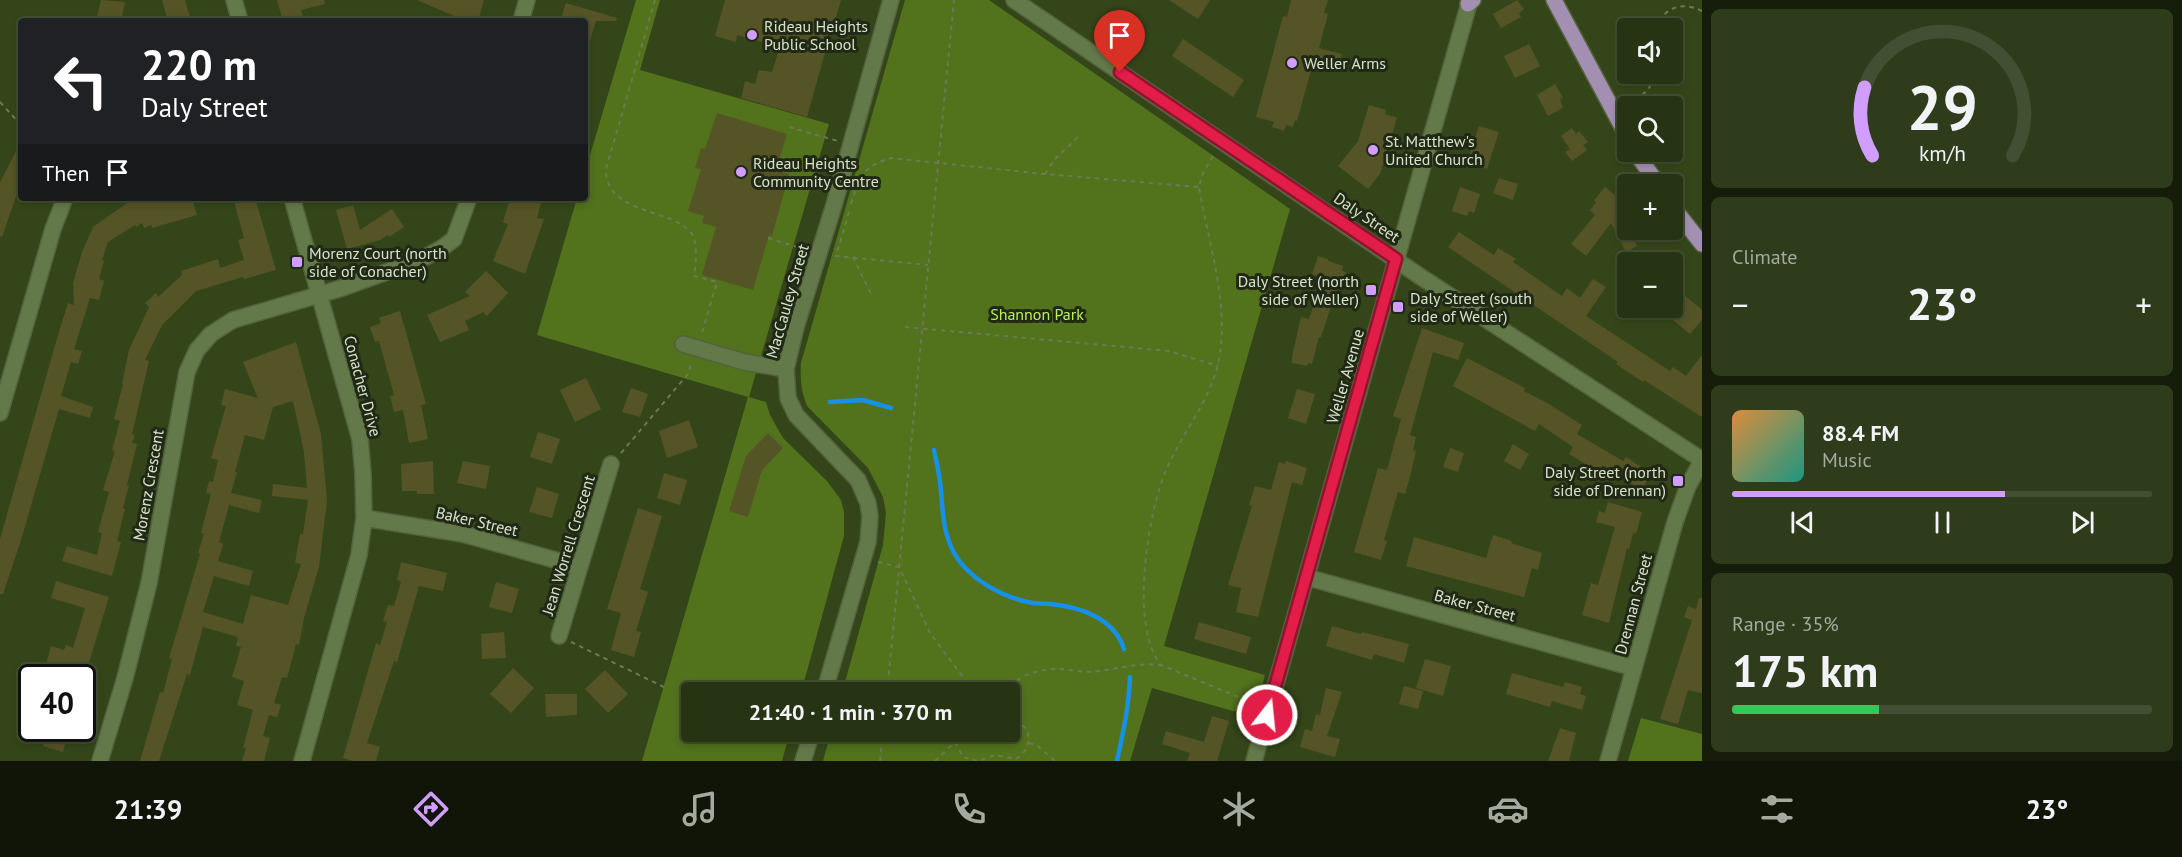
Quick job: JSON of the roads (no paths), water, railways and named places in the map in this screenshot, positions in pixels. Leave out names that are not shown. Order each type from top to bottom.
[{"type":"main road","points":[[1554,0],[1617,119]]},
{"type":"main road","points":[[1683,220],[1702,244]]},
{"type":"street","points":[[234,0],[239,18]]},
{"type":"street","points":[[521,18],[527,0]]},
{"type":"street","name":"MacCauley Street","points":[[827,682],[868,542],[870,516],[866,497],[858,480],[796,415],[788,398],[786,369],[788,354],[820,254],[891,0]]},
{"type":"street","name":"Daly Street","points":[[1014,0],[1421,278],[1702,460]]},
{"type":"street","name":"Weller Avenue","points":[[1254,761],[1470,1]]},
{"type":"street","points":[[0,413],[53,229],[64,201]]},
{"type":"street","name":"Conacher Drive","points":[[293,201],[360,439],[364,518],[354,578],[302,761]]},
{"type":"street","name":"Morenz Crescent","points":[[100,761],[125,678],[149,583],[187,372],[196,350],[211,334],[233,320],[320,294],[420,260],[442,248],[454,239],[468,201]]},
{"type":"street","points":[[690,346],[744,362],[786,369]]},
{"type":"street","name":"Drennan Street","points":[[1608,761],[1680,504],[1702,460]]},
{"type":"street","name":"Jean Worrell Crescent","points":[[560,636],[611,464]]},
{"type":"street","name":"Baker Street","points":[[364,518],[463,534],[580,567]]},
{"type":"street","name":"Baker Street","points":[[1306,577],[1634,668]]},
{"type":"street","points":[[804,761],[809,742]]},
{"type":"waterway","points":[[830,402],[863,400],[891,408]]},
{"type":"waterway","points":[[934,450],[944,522],[948,538],[960,562],[976,578],[1007,595],[1031,603],[1073,608],[1095,616],[1112,629],[1124,649]]},
{"type":"waterway","points":[[1117,761],[1127,709],[1130,677]]},
{"type":"place","name":"Rideau Heights Public School","points":[[752,35]]},
{"type":"place","name":"Weller Arms","points":[[1292,63]]},
{"type":"place","name":"St. Matthew's United Church","points":[[1373,150]]},
{"type":"place","name":"Rideau Heights Community Centre","points":[[741,172]]},
{"type":"place","name":"Morenz Court (north side of Conacher)","points":[[297,262]]},
{"type":"place","name":"Daly Street (north side of Weller)","points":[[1371,290]]},
{"type":"place","name":"Daly Street (south side of Weller)","points":[[1398,307]]},
{"type":"place","name":"Daly Street (north side of Drennan)","points":[[1678,481]]},
{"type":"park label","name":"Shannon Park","points":[[1037,314]]}]
